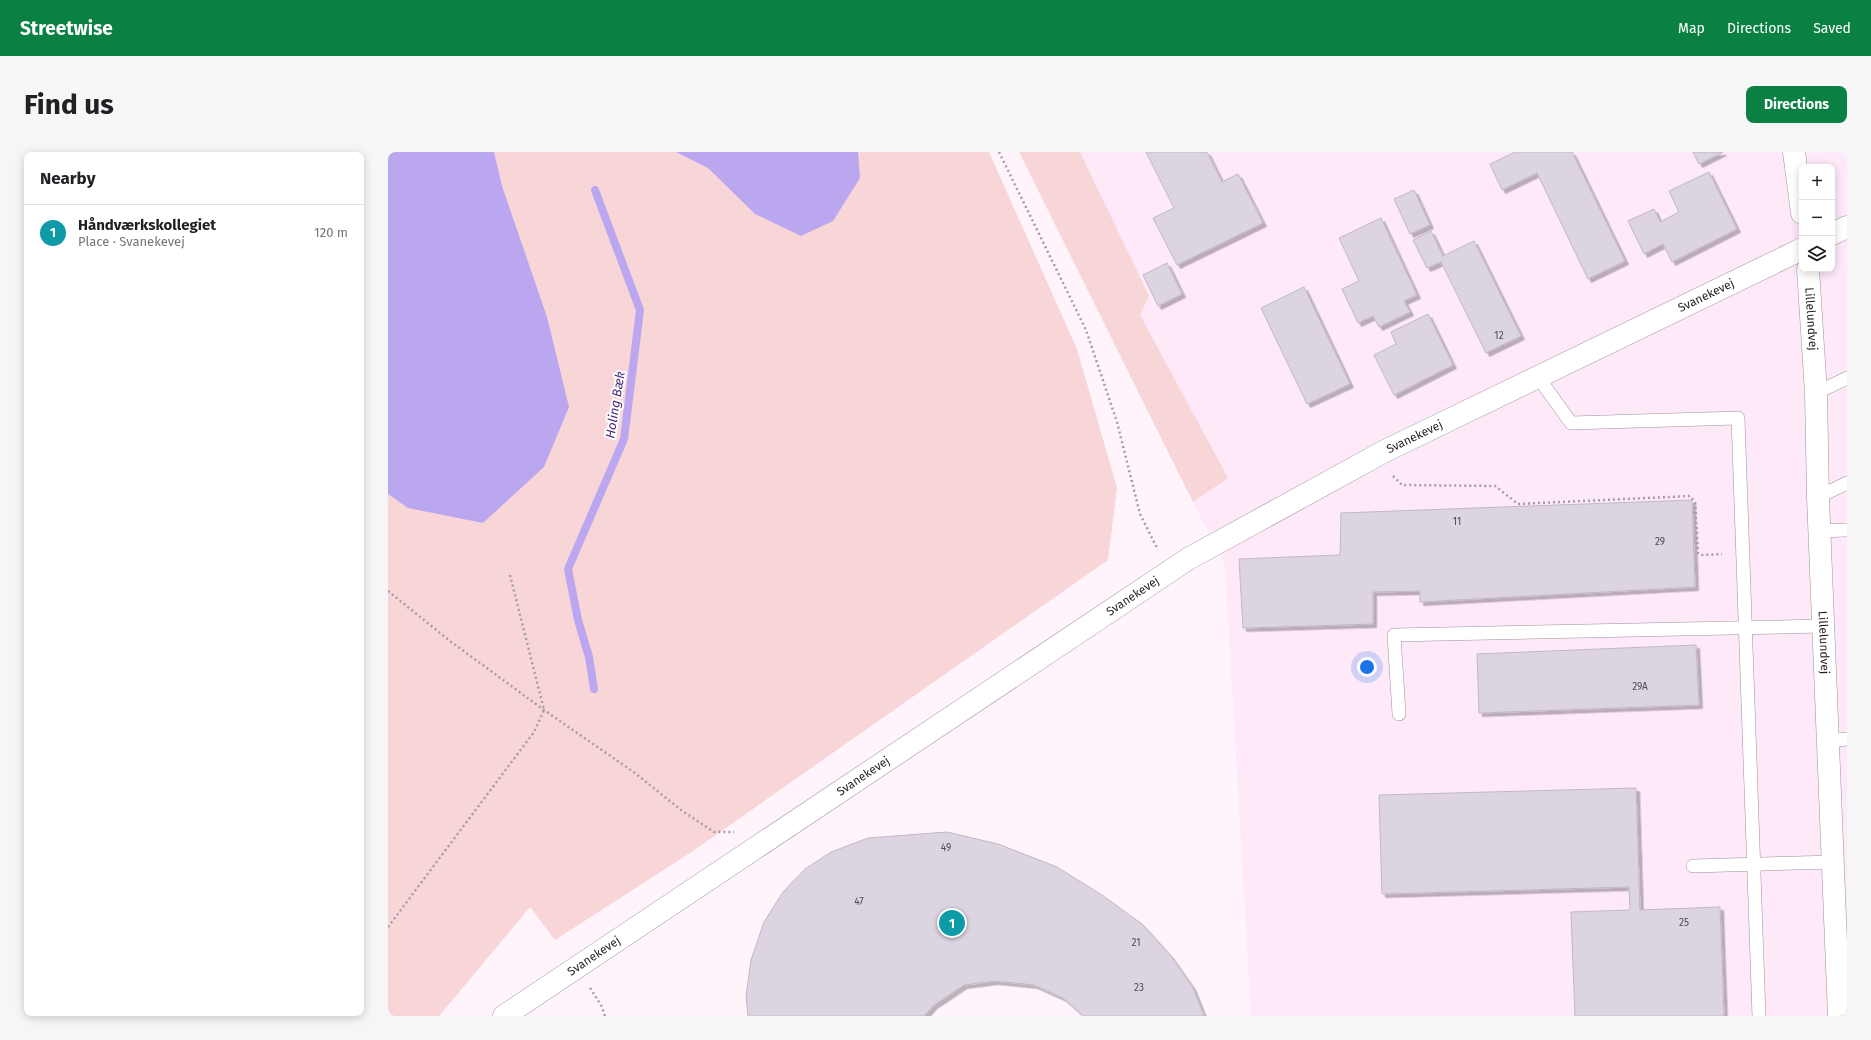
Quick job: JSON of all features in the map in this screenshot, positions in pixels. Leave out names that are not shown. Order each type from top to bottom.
[{"type":"street","points":[[1794,152],[1800,200]]},
{"type":"street","points":[[1835,233],[1847,227]]},
{"type":"street","name":"Svanekevej","points":[[504,1016],[1188,559],[1385,451],[1799,250]]},
{"type":"street","name":"Lillelundvej","points":[[1808,272],[1816,393],[1819,531],[1824,626],[1838,740],[1833,862],[1839,1016]]},
{"type":"lane","points":[[1538,377],[1571,423],[1738,418],[1759,1016]]},
{"type":"lane","points":[[1816,393],[1847,378]]},
{"type":"lane","points":[[1818,496],[1847,483]]},
{"type":"lane","points":[[1819,531],[1847,530]]},
{"type":"lane","points":[[1399,714],[1394,635],[1824,626]]},
{"type":"lane","points":[[1693,866],[1833,862]]},
{"type":"path","points":[[999,152],[1086,330],[1117,422],[1140,514],[1159,552]]},
{"type":"path","points":[[1385,451],[1390,472],[1395,480],[1402,485],[1496,486],[1518,504],[1690,496],[1695,502],[1698,552],[1701,555],[1742,552]]},
{"type":"path","points":[[388,927],[534,732],[544,710],[510,575]]},
{"type":"path","points":[[388,591],[450,641],[544,710],[635,773],[681,810],[714,832],[738,832]]},
{"type":"path","points":[[577,968],[601,1006],[605,1016]]},
{"type":"shaded area","points":[[388,152],[989,152],[1077,349],[1117,488],[1108,560],[690,853],[555,940],[530,907],[439,1016],[388,1016]]},
{"type":"shaded area","points":[[388,152],[494,152],[502,186],[547,317],[569,407],[544,467],[483,523],[408,508],[388,494]]},
{"type":"shaded area","points":[[676,152],[858,152],[860,178],[833,221],[801,236],[755,214],[708,168]]},
{"type":"shaded area","points":[[1019,152],[1080,152],[1149,296],[1140,315],[1228,478],[1193,502]]},
{"type":"shaded area","points":[[1030,152],[1847,152],[1847,1016],[1251,1016],[1225,565],[1193,502]]},
{"type":"building","points":[[1146,152],[1207,152],[1222,182],[1238,174],[1263,223],[1177,265],[1153,218],[1174,208]]},
{"type":"building","points":[[1515,152],[1572,152],[1625,261],[1588,279],[1537,173],[1502,190],[1490,164]]},
{"type":"building","points":[[1693,152],[1723,152],[1699,164]]},
{"type":"building","points":[[1709,172],[1737,229],[1672,262],[1663,244],[1644,254],[1628,221],[1654,209],[1660,222],[1679,212],[1669,191]]},
{"type":"building","points":[[1414,190],[1430,225],[1410,234],[1394,199]]},
{"type":"building","points":[[1381,218],[1417,295],[1404,301],[1410,312],[1379,327],[1373,316],[1358,323],[1342,289],[1359,281],[1339,238]]},
{"type":"building","points":[[1431,231],[1443,256],[1474,241],[1521,336],[1486,353],[1441,262],[1427,268],[1413,240]]},
{"type":"building","points":[[1167,263],[1182,294],[1158,306],[1143,275]]},
{"type":"building","points":[[1304,287],[1350,384],[1307,404],[1261,308]]},
{"type":"building","points":[[1428,314],[1453,365],[1394,395],[1374,355],[1396,344],[1391,332]]},
{"type":"building","points":[[1692,500],[1695,587],[1420,602],[1420,591],[1373,592],[1373,624],[1243,628],[1239,559],[1340,555],[1341,513]]},
{"type":"building","points":[[1696,645],[1699,705],[1479,713],[1477,654]]},
{"type":"building","points":[[1636,788],[1640,910],[1720,907],[1724,1016],[1575,1016],[1571,912],[1630,910],[1629,887],[1382,894],[1379,795]]},
{"type":"building","points":[[947,832],[998,844],[1057,867],[1102,895],[1142,924],[1170,955],[1192,986],[1204,1016],[1083,1016],[1063,998],[1034,985],[995,981],[964,985],[934,1005],[924,1016],[748,1016],[746,996],[751,960],[764,922],[783,892],[805,869],[831,852],[868,838]]},
{"type":"waterway","name":"Holing Bæk","points":[[594,689],[589,657],[578,620],[568,569],[624,439],[640,310],[595,190]]},
{"type":"place","name":"Håndværkskollegiet","points":[[952,923]]}]
